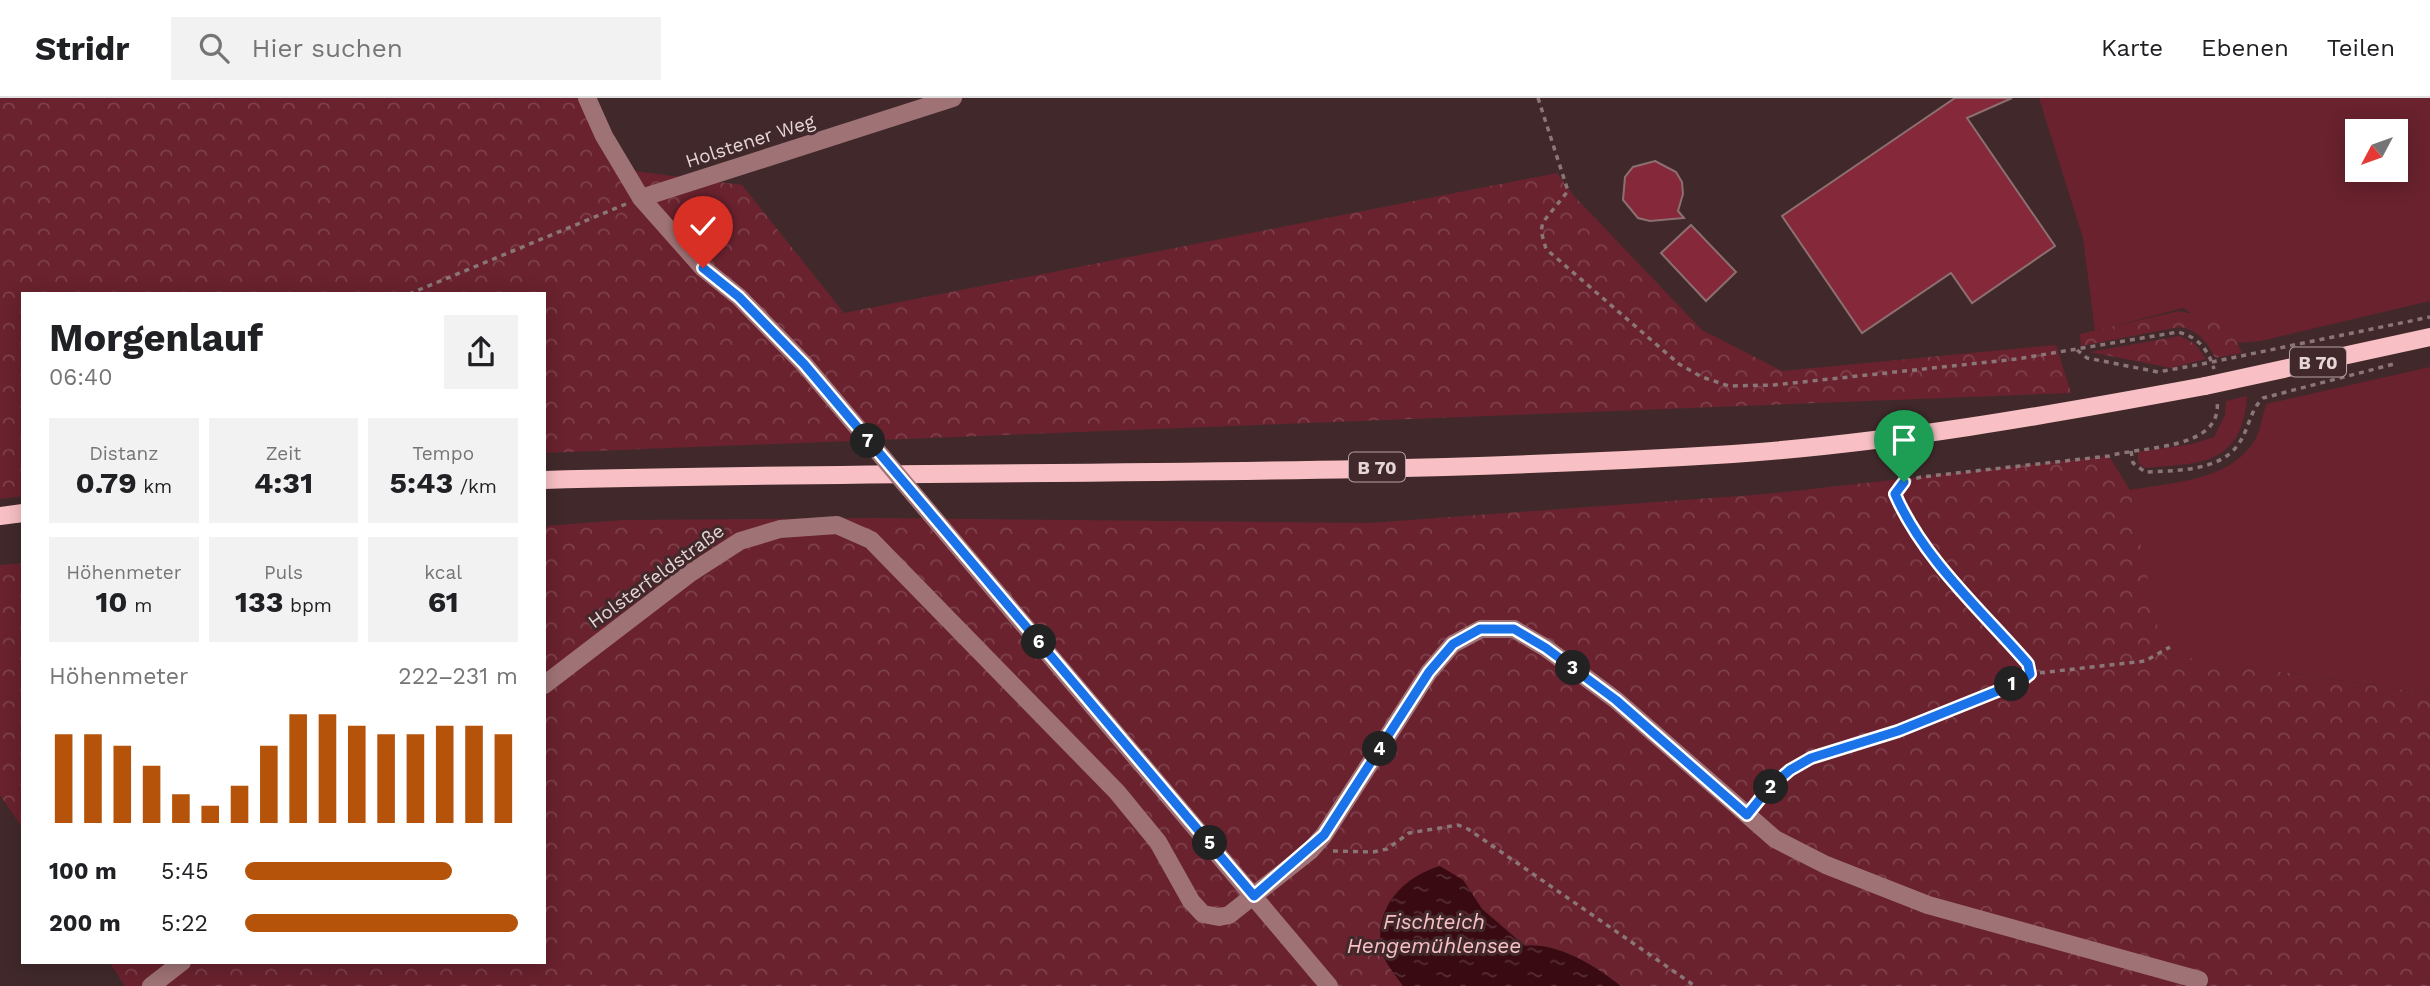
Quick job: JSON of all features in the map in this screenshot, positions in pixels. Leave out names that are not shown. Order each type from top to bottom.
[{"type":"main road","name":"B 70","points":[[546,480],[1433,467],[1735,453],[1937,431],[2205,386],[2430,337]]},
{"type":"main road","points":[[0,516],[21,513]]},
{"type":"street","points":[[587,98],[621,168],[641,198],[703,268],[739,297],[804,364],[1329,986]]},
{"type":"street","name":"Holstener Weg","points":[[641,198],[953,98]]},
{"type":"street","name":"Holsterfeldstraße","points":[[546,683],[689,574],[740,541],[780,529],[837,525],[872,540],[1117,792],[1158,842],[1191,901],[1203,914],[1219,917],[1229,915],[1254,896]]},
{"type":"street","points":[[1254,896],[1310,851],[1343,809],[1429,672],[1453,644],[1480,629],[1514,629],[1546,648],[1616,700],[1775,839],[1826,865],[1928,905],[2199,980]]},
{"type":"street","points":[[151,986],[179,964]]},
{"type":"path","points":[[1538,98],[1568,191],[1543,222],[1541,231],[1546,249],[1609,306],[1663,347],[1679,364],[1702,377],[1729,386],[1774,385],[2077,350],[2087,358],[2158,372],[2430,317]]},
{"type":"path","points":[[414,292],[641,198]]},
{"type":"path","points":[[2131,449],[2133,463],[2145,472],[2221,461],[2237,446],[2255,405],[2263,398],[2396,364]]},
{"type":"path","points":[[2011,469],[1921,477],[1904,482],[1895,494],[1917,538],[2028,664],[2030,674]]},
{"type":"path","points":[[1747,815],[1768,789],[1790,770],[1811,758],[1898,731],[2020,682],[2030,674],[2145,661],[2170,647]]},
{"type":"path","points":[[1310,851],[1373,852],[1387,849],[1409,833],[1458,825],[1468,829],[1695,986]]},
{"type":"green space","points":[[0,98],[584,98],[619,169],[742,185],[844,313],[1557,173],[1574,196],[1702,330],[1782,371],[2056,345],[2071,393],[546,453],[546,292],[21,292],[21,496],[0,499]]},
{"type":"green space","points":[[2039,98],[2430,98],[2430,301],[2261,341],[2236,343],[2183,308],[2095,331],[2083,238]]},
{"type":"green space","points":[[2179,311],[2199,315],[2217,323],[2231,334],[2242,353],[2215,358],[2201,337],[2191,330],[2179,327],[2081,346],[2080,334]]},
{"type":"green space","points":[[2180,336],[2195,344],[2206,359],[2171,368],[2090,352]]},
{"type":"green space","points":[[2430,367],[2430,694],[2162,654],[2130,490],[2201,477],[2234,462],[2247,451],[2257,436],[2266,404]]},
{"type":"green space","points":[[2247,396],[2237,436],[2227,448],[2215,456],[2183,464],[2144,468],[2138,462],[2138,452],[2192,444],[2214,437],[2225,415],[2226,401]]},
{"type":"green space","points":[[2109,456],[2130,490],[2163,654],[2430,694],[2430,986],[1621,986],[1576,957],[1550,948],[1525,946],[1482,909],[1463,880],[1383,957],[1403,986],[125,986],[111,964],[546,964],[546,526],[623,520],[875,518],[1369,523],[1766,494]]},
{"type":"green space","points":[[21,563],[21,826],[0,795],[0,565]]},
{"type":"water","name":"Fischteich Hengemühlensee","points":[[1440,866],[1463,880],[1482,909],[1525,946],[1550,948],[1576,957],[1621,986],[1403,986],[1383,954],[1380,939],[1385,911],[1401,888]]},
{"type":"building","points":[[1955,98],[2012,98],[1967,118],[2055,246],[1972,303],[1951,273],[1862,333],[1782,216]]},
{"type":"building","points":[[1655,161],[1676,172],[1682,182],[1683,194],[1678,211],[1684,218],[1650,221],[1638,218],[1623,200],[1625,177],[1633,167]]},
{"type":"building","points":[[1691,225],[1736,272],[1706,301],[1661,253]]},
{"type":"route","points":[[703,268],[739,297],[804,364],[1254,896],[1310,851],[1324,835],[1429,672],[1453,644],[1480,629],[1514,629],[1546,648],[1616,700],[1747,815],[1768,789],[1790,770],[1811,758],[1898,731],[2020,682],[2030,674],[2028,664],[1917,538],[1895,494],[1904,482]]}]
